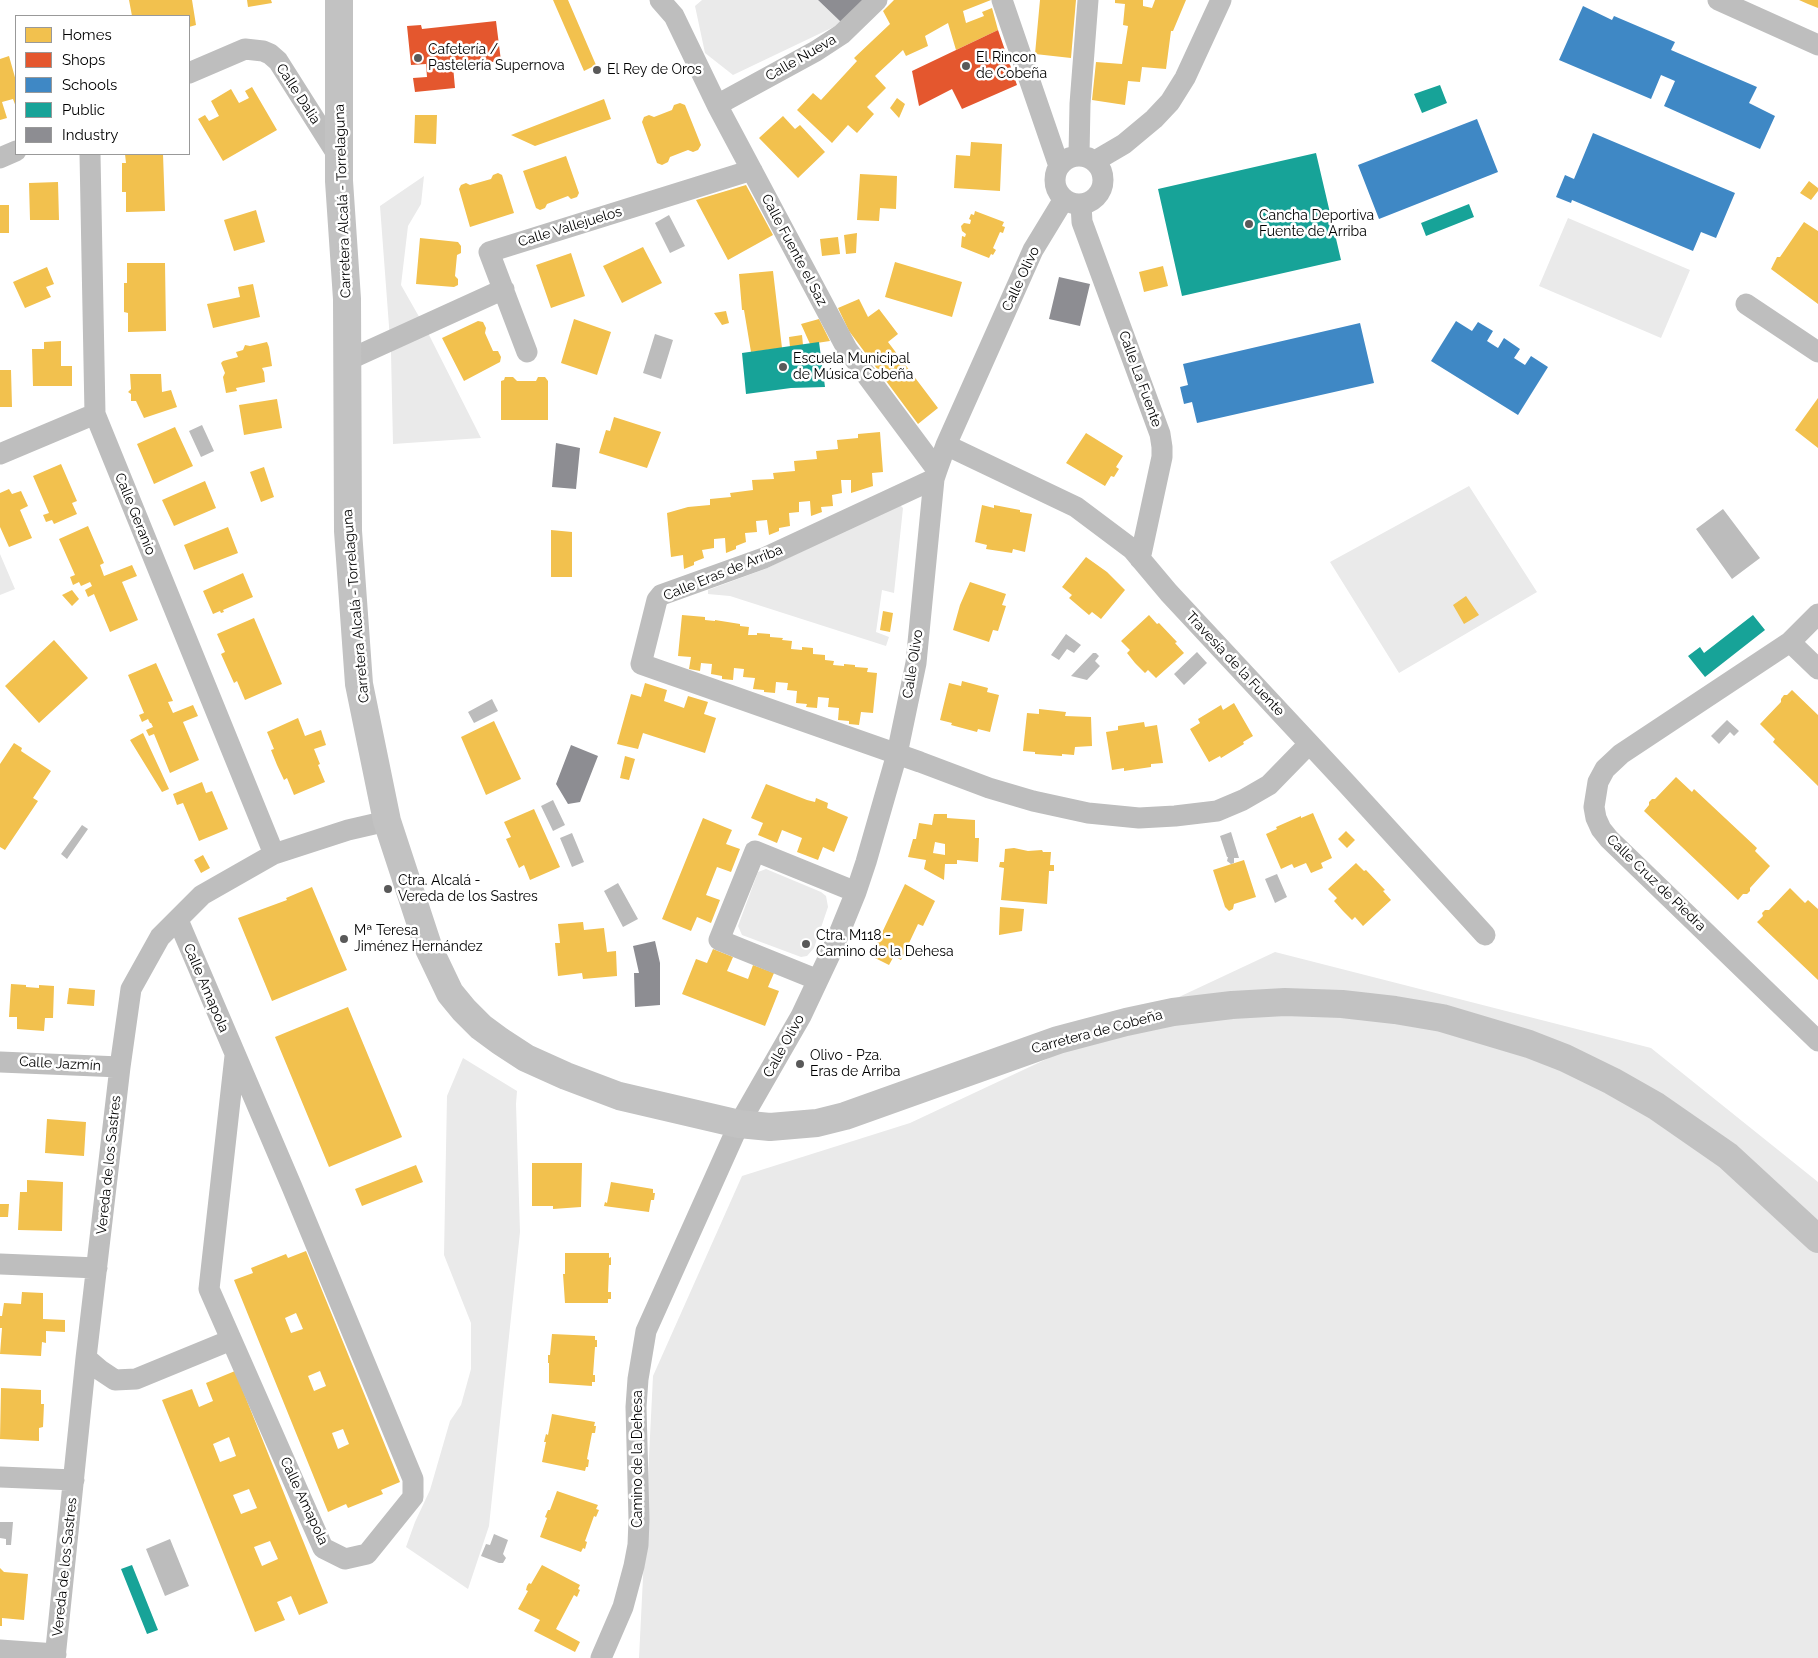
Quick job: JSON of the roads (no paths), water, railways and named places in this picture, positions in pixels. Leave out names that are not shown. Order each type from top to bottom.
[{"type":"street","name":"Carretera Alcalá - Torrelaguna","points":[[339,0],[339,181],[347,300],[348,531],[359,684],[387,821],[429,949],[450,993],[464,1010],[481,1027],[526,1058],[619,1096],[739,1124]]},
{"type":"street","name":"Calle Nueva","points":[[717,105],[816,51],[842,34],[877,0]]},
{"type":"street","points":[[1002,0],[1059,166]]},
{"type":"street","points":[[1088,0],[1080,104],[1087,158],[1102,169],[1104,178],[1103,188],[1098,196],[1090,202],[1072,202],[1058,192],[1055,174],[1059,166],[1071,156],[1087,158],[1124,144],[1154,119],[1170,102],[1185,78],[1221,0]]},
{"type":"street","points":[[1718,0],[1818,45]]},
{"type":"street","name":"Calle Fuente el Saz","points":[[670,5],[717,105],[846,349],[935,475]]},
{"type":"street","name":"Calle Dalia","points":[[190,73],[244,48],[254,48],[270,54],[278,62],[340,159]]},
{"type":"street","points":[[0,158],[15,151]]},
{"type":"street","name":"Calle Geranio","points":[[90,155],[95,414],[274,854]]},
{"type":"street","name":"Calle Vallejuelos","points":[[527,352],[489,252],[752,170]]},
{"type":"street","name":"Calle Olivo","points":[[739,1124],[793,1031],[818,980],[856,892],[866,862],[897,754],[916,663],[935,475],[946,445],[1033,250],[1072,202]]},
{"type":"street","name":"Calle La Fuente","points":[[1072,202],[1082,222],[1160,434],[1162,457],[1140,558]]},
{"type":"street","points":[[348,360],[504,290]]},
{"type":"street","points":[[1746,304],[1818,352]]},
{"type":"street","points":[[0,454],[95,414]]},
{"type":"street","name":"Travesía de la Fuente","points":[[946,445],[1076,507],[1132,549],[1170,593],[1485,936]]},
{"type":"street","name":"Calle Eras de Arriba","points":[[897,754],[641,664],[657,600],[661,595],[764,558],[935,475]]},
{"type":"street","name":"Calle Cruz de Piedra","points":[[1818,614],[1790,642],[1621,754],[1605,769],[1598,782],[1594,807],[1598,824],[1609,839],[1818,1041]]},
{"type":"street","points":[[1790,642],[1818,669]]},
{"type":"street","points":[[897,754],[989,788],[1033,801],[1088,812],[1139,818],[1175,816],[1217,810],[1243,800],[1269,785],[1309,744]]},
{"type":"street","name":"Vereda de los Sastres","points":[[56,1656],[86,1358],[131,989],[160,937],[202,895],[274,854],[348,830],[387,821]]},
{"type":"street","points":[[818,980],[719,940],[755,851],[856,892]]},
{"type":"street","name":"Calle Amapola","points":[[178,920],[296,1196],[413,1479],[413,1497],[367,1554],[345,1559],[323,1548],[209,1289],[235,1056]]},
{"type":"street","name":"Carretera de Cobeña","points":[[739,1124],[770,1127],[799,1125],[845,1116],[1058,1040],[1173,1012],[1232,1005],[1285,1002],[1351,1005],[1442,1018],[1489,1031],[1565,1058],[1612,1081],[1656,1106],[1728,1156],[1818,1239]]},
{"type":"street","name":"Calle Jazmín","points":[[0,1062],[120,1067]]},
{"type":"street","name":"Camino de la Dehesa","points":[[601,1658],[623,1607],[638,1545],[636,1407],[646,1331],[739,1124]]},
{"type":"street","points":[[0,1264],[97,1268]]},
{"type":"street","points":[[86,1358],[116,1380],[136,1379],[231,1340]]},
{"type":"street","points":[[0,1477],[74,1480]]},
{"type":"street","points":[[0,1650],[56,1656]]},
{"type":"place","name":"Cafetería / Pastelería Supernova","points":[[418,58]]},
{"type":"place","name":"El Rincon de Cobeña","points":[[966,66]]},
{"type":"place","name":"El Rey de Oros","points":[[597,70]]},
{"type":"place","name":"Cancha Deportiva Fuente de Arriba","points":[[1249,224]]},
{"type":"place","name":"Escuela Municipal de Música Cobeña","points":[[783,367]]},
{"type":"place","name":"Ctra. Alcalá - Vereda de los Sastres","points":[[388,889]]},
{"type":"place","name":"Mª Teresa Jiménez Hernández","points":[[344,939]]},
{"type":"place","name":"Ctra. M118 - Camino de la Dehesa","points":[[806,944]]},
{"type":"place","name":"Olivo - Pza. Eras de Arriba","points":[[800,1064]]}]
